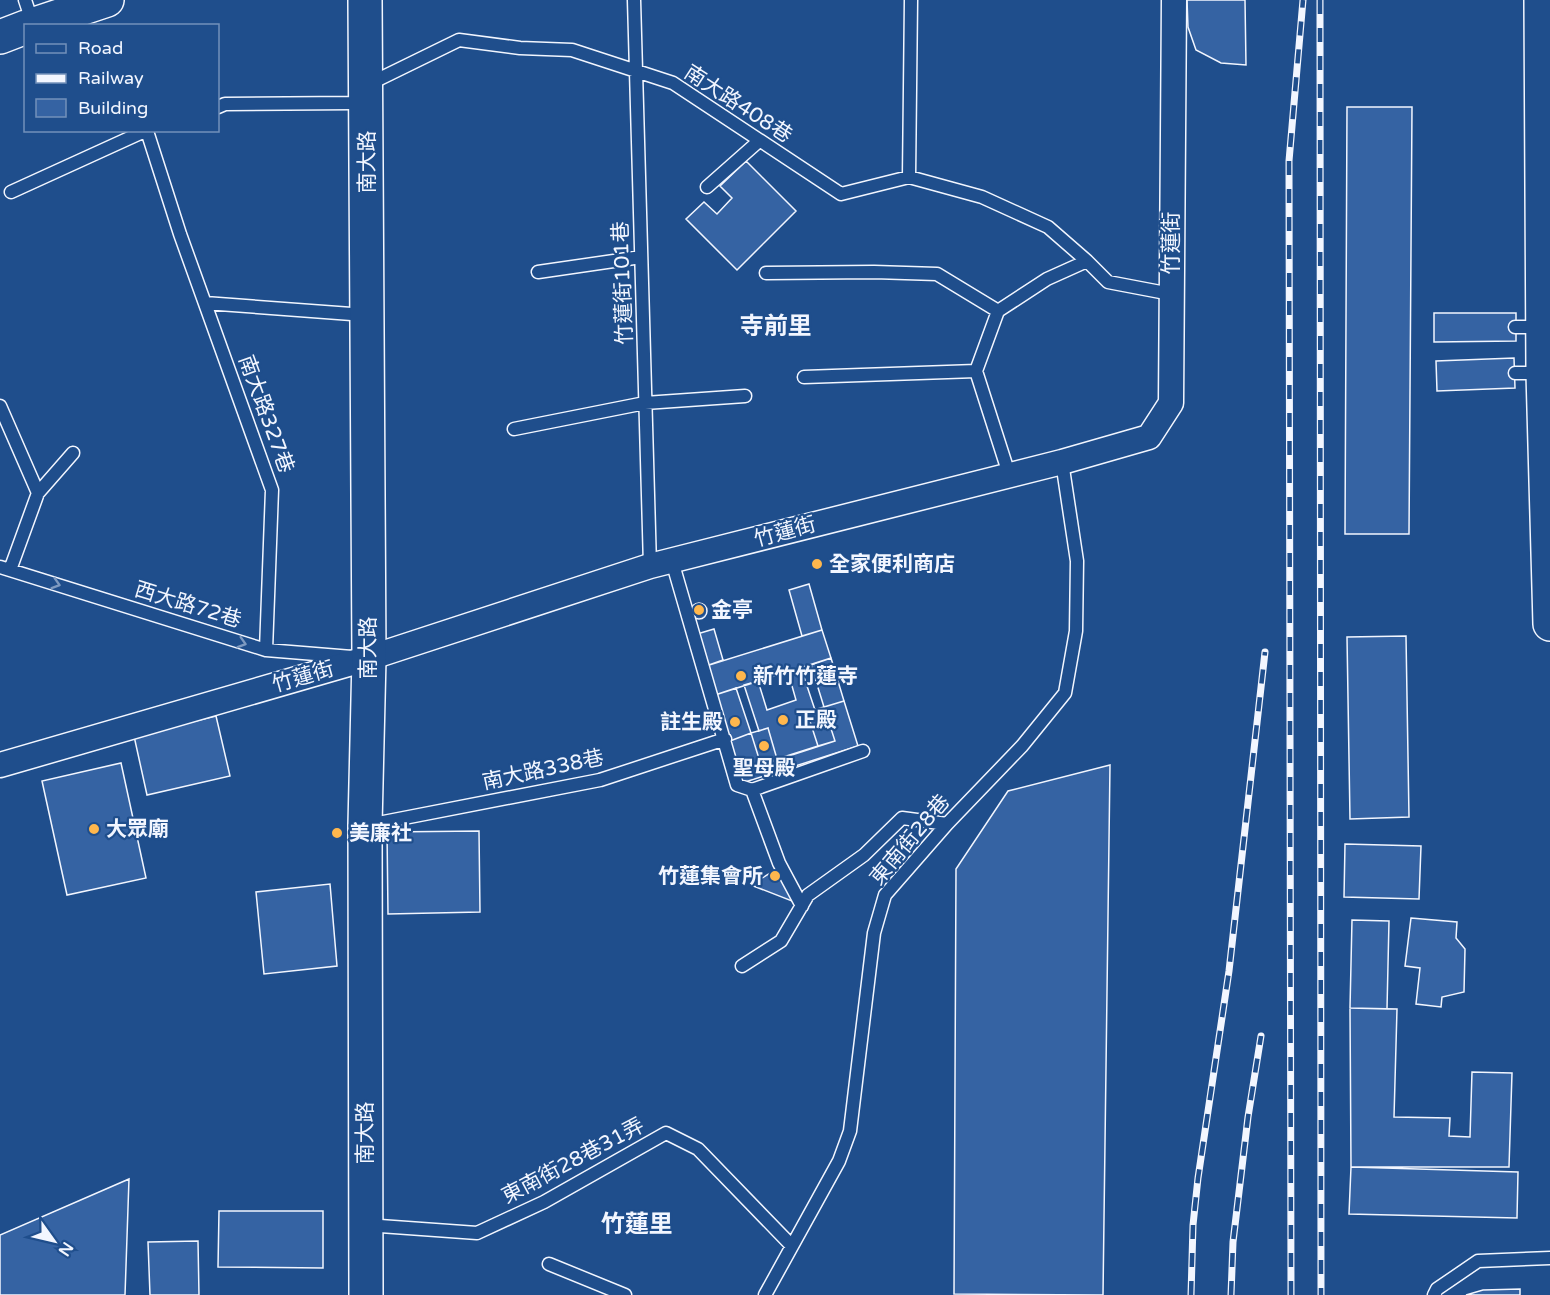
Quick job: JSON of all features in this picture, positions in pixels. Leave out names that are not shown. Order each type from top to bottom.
[{"type":"main road","points":[[0,37],[28,19],[106,0]]},
{"type":"main road","name":"南大路","points":[[365,0],[369,658],[365,825],[366,1295]]},
{"type":"main road","points":[[1541,0],[1546,224],[1529,327],[1538,386],[1550,624]]},
{"type":"street","name":"竹蓮街","points":[[0,765],[369,658],[661,563],[1062,462],[1149,437],[1171,403],[1174,0]]},
{"type":"lane","name":"竹蓮街101巷","points":[[634,0],[645,404],[661,563]]},
{"type":"lane","points":[[911,0],[909,177],[982,197],[1048,227],[1108,282],[1171,294]]},
{"type":"lane","name":"南大路408巷","points":[[367,85],[459,40],[520,48],[572,50],[673,83],[841,194],[909,177]]},
{"type":"lane","points":[[219,107],[225,104],[354,103],[367,85]]},
{"type":"lane","name":"南大路327巷","points":[[11,192],[145,132]]},
{"type":"lane","name":"南大路327巷","points":[[147,132],[272,490],[266,650]]},
{"type":"lane","points":[[707,187],[759,141]]},
{"type":"lane","points":[[538,272],[641,257]]},
{"type":"lane","points":[[1009,474],[976,371],[998,311],[1047,279],[1087,261]]},
{"type":"lane","points":[[766,273],[937,274],[998,311]]},
{"type":"lane","points":[[205,303],[367,315]]},
{"type":"lane","points":[[804,377],[976,371]]},
{"type":"lane","points":[[514,429],[645,404],[745,396]]},
{"type":"lane","points":[[0,406],[38,493]]},
{"type":"lane","points":[[5,568],[38,493],[74,453]]},
{"type":"lane","name":"東南街28巷","points":[[765,1295],[839,1161],[850,1131],[874,933],[885,895],[947,824],[1022,746],[1065,693],[1076,632],[1077,561],[1062,462]]},
{"type":"lane","points":[[661,563],[692,633],[725,738],[737,785],[752,790],[863,751]]},
{"type":"lane","name":"西大路72巷","points":[[5,568],[266,650],[369,658]]},
{"type":"lane","name":"南大路338巷","points":[[365,825],[600,780],[725,738]]},
{"type":"lane","points":[[752,790],[779,863],[802,906]]},
{"type":"lane","points":[[742,966],[781,941],[808,895],[864,855],[902,818],[947,824]]},
{"type":"lane","name":"東南街28巷31弄","points":[[366,1225],[477,1233],[544,1202],[666,1132],[698,1149],[792,1246]]},
{"type":"lane","points":[[1434,1295],[1437,1289],[1478,1261],[1550,1258]]},
{"type":"lane","points":[[549,1264],[625,1295]]},
{"type":"building","points":[[1187,0],[1245,0],[1246,65],[1221,63],[1196,50],[1188,27]]},
{"type":"building","points":[[1347,107],[1412,107],[1409,534],[1345,534]]},
{"type":"building","points":[[746,161],[796,211],[737,270],[686,219],[704,202],[717,214],[732,198],[720,186]]},
{"type":"building","points":[[1434,313],[1516,313],[1516,341],[1434,342]]},
{"type":"building","points":[[1514,358],[1515,388],[1437,391],[1436,361]]},
{"type":"building","points":[[809,584],[822,630],[802,636],[789,590]]},
{"type":"building","name":"金亭","points":[[696,603],[702,603],[707,611],[705,617],[696,619],[691,614],[691,608]]},
{"type":"building","points":[[714,629],[723,660],[706,666],[697,634]]},
{"type":"building","points":[[822,630],[831,658],[715,695],[706,666]]},
{"type":"building","points":[[1406,636],[1409,817],[1350,819],[1347,637]]},
{"type":"building","points":[[831,658],[844,701],[824,707],[811,665]]},
{"type":"building","name":"正殿","points":[[801,668],[815,710],[807,712],[818,746],[777,759],[768,728],[759,731],[744,685],[758,681],[767,710],[796,700],[788,672]]},
{"type":"building","name":"註生殿","points":[[736,688],[751,733],[730,741],[715,695]]},
{"type":"building","points":[[844,701],[858,746],[742,783],[730,741],[751,733],[761,765],[835,741],[824,707]]},
{"type":"building","points":[[824,707],[835,741],[818,746],[807,712]]},
{"type":"building","points":[[216,716],[230,776],[147,795],[134,736]]},
{"type":"building","name":"聖母殿","points":[[768,728],[777,759],[761,765],[751,733]]},
{"type":"building","name":"大眾廟","points":[[121,763],[146,878],[67,895],[42,781]]},
{"type":"building","points":[[1110,765],[1103,1295],[954,1294],[956,869],[1008,791]]},
{"type":"building","points":[[479,831],[480,912],[388,914],[387,832]]},
{"type":"building","points":[[1345,844],[1421,846],[1419,899],[1344,897]]},
{"type":"building","name":"竹蓮集會所","points":[[781,866],[797,903],[751,885]]},
{"type":"building","points":[[330,884],[337,966],[264,974],[256,892]]},
{"type":"building","points":[[1411,918],[1457,922],[1456,938],[1465,949],[1464,992],[1442,997],[1441,1007],[1416,1004],[1420,968],[1405,966]]},
{"type":"building","points":[[1352,920],[1389,921],[1387,1009],[1350,1008]]},
{"type":"building","points":[[1350,1008],[1397,1009],[1394,1117],[1450,1118],[1449,1136],[1470,1137],[1472,1072],[1512,1073],[1509,1167],[1351,1167]]},
{"type":"building","points":[[1351,1167],[1518,1172],[1517,1218],[1349,1214]]},
{"type":"building","points":[[129,1179],[125,1295],[0,1295],[0,1235]]},
{"type":"building","points":[[219,1211],[323,1211],[323,1268],[218,1267]]},
{"type":"building","points":[[198,1241],[199,1295],[150,1295],[148,1242]]},
{"type":"building","points":[[1520,1289],[1520,1295],[1466,1295],[1483,1290]]},
{"type":"railway","points":[[1291,1295],[1289,161],[1303,0]]},
{"type":"railway","points":[[1320,0],[1321,1295]]},
{"type":"railway","points":[[1191,1295],[1193,1225],[1198,1178],[1229,971],[1265,652]]},
{"type":"railway","points":[[1231,1295],[1233,1242],[1248,1117],[1261,1036]]},
{"type":"place","name":"全家便利商店","points":[[817,564]]},
{"type":"place","name":"金亭","points":[[699,610]]},
{"type":"place","name":"新竹竹蓮寺","points":[[741,676]]},
{"type":"place","name":"正殿","points":[[783,720]]},
{"type":"place","name":"註生殿","points":[[735,722]]},
{"type":"place","name":"聖母殿","points":[[764,746]]},
{"type":"place","name":"大眾廟","points":[[94,829]]},
{"type":"place","name":"美廉社","points":[[337,833]]},
{"type":"place","name":"竹蓮集會所","points":[[775,876]]},
{"type":"district","name":"寺前里","points":[[776,326]]},
{"type":"district","name":"竹蓮里","points":[[637,1224]]}]
